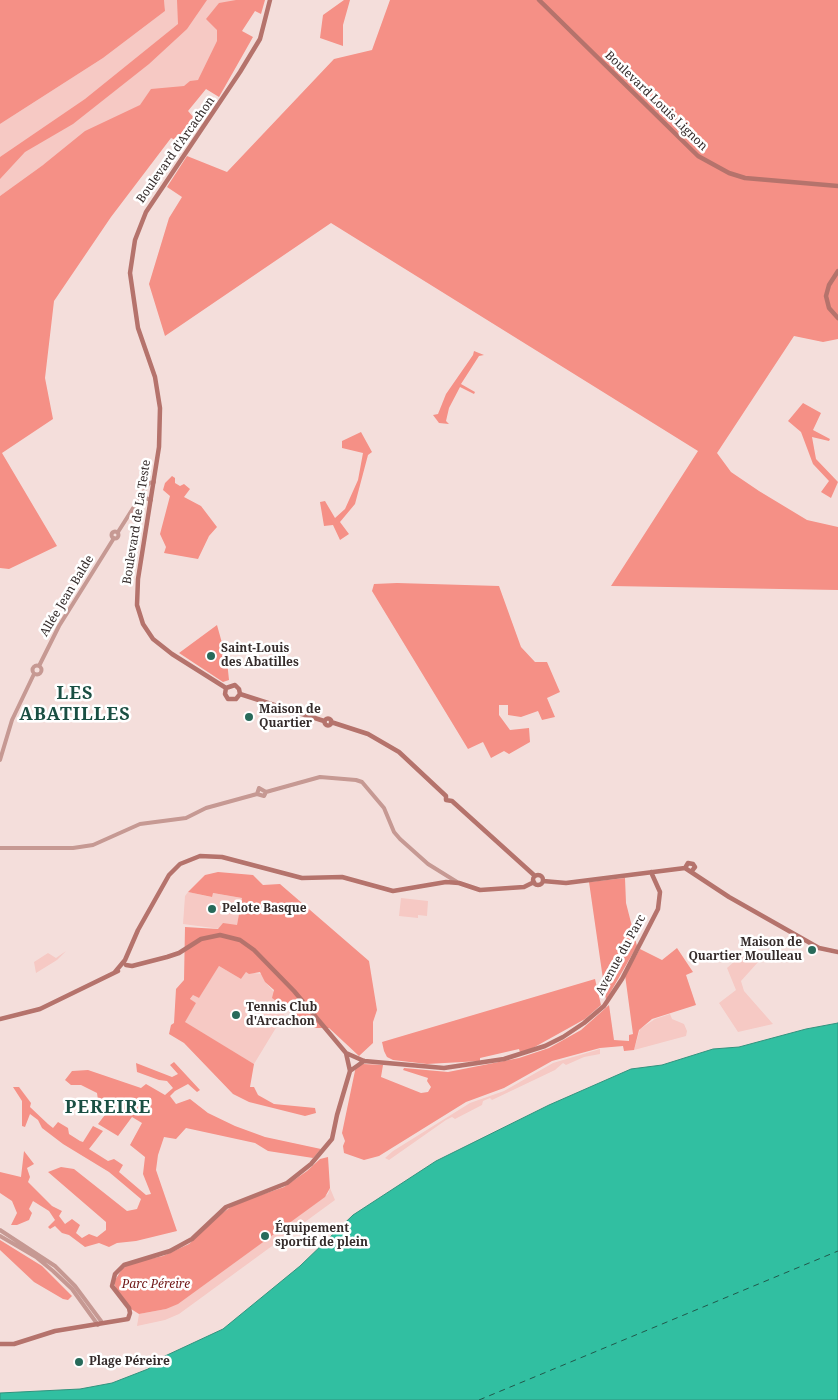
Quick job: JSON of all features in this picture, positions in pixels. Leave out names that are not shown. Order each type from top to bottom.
[{"type":"main road","name":"Boulevard d'Arcachon","points":[[160,436],[158,388],[133,306],[130,273],[135,240],[141,221],[155,196],[222,101],[260,39],[270,0]]},
{"type":"main road","name":"Boulevard Louis Lignon","points":[[539,0],[698,156],[729,173],[746,178],[838,186]]},
{"type":"main road","points":[[838,271],[829,285],[826,296],[829,308],[838,318]]},
{"type":"main road","name":"Boulevard de La Teste","points":[[160,436],[136,592],[140,618],[146,630],[163,648],[226,688]]},
{"type":"main road","points":[[235,685],[239,688],[240,694],[236,699],[228,699],[225,694],[226,688],[235,685]]},
{"type":"main road","points":[[240,694],[324,720],[328,718],[331,722],[350,727],[382,741],[399,752],[535,876],[541,876],[543,881]]},
{"type":"main road","points":[[0,1020],[40,1009],[115,972],[125,964],[129,950],[170,874],[180,864],[200,856],[222,857],[302,878],[339,877],[384,890],[401,891],[446,879],[480,890],[524,887],[534,882]]},
{"type":"main road","points":[[685,868],[688,863],[693,864],[695,867],[691,872]]},
{"type":"main road","points":[[534,882],[540,885],[543,881],[566,882],[685,868],[819,948],[838,952]]},
{"type":"main road","name":"Avenue du Parc","points":[[125,964],[142,963],[179,953],[208,936],[220,935],[240,940],[278,972],[346,1053],[358,1061],[444,1068],[504,1059],[545,1046],[584,1023],[608,1001],[658,909],[660,892],[651,872]]},
{"type":"main road","points":[[534,882],[535,876]]},
{"type":"main road","name":"Avenue du Parc","points":[[346,1053],[350,1071]]},
{"type":"main road","points":[[349,1064],[358,1061]]},
{"type":"main road","points":[[0,1344],[14,1344],[55,1331],[120,1321],[130,1316],[129,1308],[112,1286],[112,1280],[119,1269],[137,1260],[159,1256],[182,1245],[200,1232],[226,1207],[287,1182],[311,1164],[332,1139],[350,1071],[358,1061]]},
{"type":"street","points":[[138,500],[148,483],[154,482]]},
{"type":"street","points":[[138,500],[145,498],[151,500]]},
{"type":"street","name":"Allée Jean Balde","points":[[0,760],[12,720],[34,674],[33,668],[39,666],[58,626],[114,538],[112,532],[118,532],[138,500]]},
{"type":"street","points":[[0,848],[73,848],[93,845],[140,824],[186,818],[206,808],[257,794],[260,788],[266,792],[320,777],[362,782],[384,808],[394,832],[400,839],[416,855],[446,879]]},
{"type":"street","points":[[0,1230],[56,1266],[75,1286],[99,1323]]},
{"type":"street","points":[[0,1236],[36,1257],[53,1271],[71,1289],[99,1323]]},
{"type":"shaded area","points":[[164,0],[242,0],[188,111],[199,124],[186,144],[171,138],[43,165],[0,196],[0,124],[103,58],[165,11]]},
{"type":"shaded area","name":"Pelote Basque","points":[[188,892],[211,897],[212,893],[242,898],[236,931],[183,924],[185,896]]},
{"type":"shaded area","points":[[401,898],[428,901],[427,916],[418,915],[418,918],[399,916]]},
{"type":"shaded area","points":[[66,951],[57,960],[36,973],[34,962],[48,953],[56,958]]},
{"type":"shaded area","points":[[745,952],[759,961],[741,981],[744,991],[773,1024],[738,1032],[719,1003],[736,990],[727,968]]},
{"type":"shaded area","name":"Tennis Club d'Arcachon","points":[[219,966],[241,979],[246,972],[262,974],[265,982],[288,1008],[254,1064],[184,1022],[196,1003],[190,1000],[193,995],[199,998]]},
{"type":"shaded area","points":[[670,1014],[672,1019],[684,1024],[687,1031],[686,1036],[634,1050],[640,1029],[655,1019]]},
{"type":"shaded area","points":[[838,1023],[838,1400],[0,1400],[0,1393],[80,1389],[112,1383],[148,1369],[165,1356],[223,1329],[300,1266],[353,1215],[436,1161],[549,1105],[631,1069],[662,1065],[713,1049],[739,1047],[806,1029]]},
{"type":"shaded area","points":[[600,1049],[600,1054],[584,1057],[566,1065],[563,1063],[555,1070],[492,1100],[490,1098],[483,1101],[482,1105],[455,1119],[452,1117],[446,1120],[389,1160],[385,1158],[393,1151],[470,1103],[504,1091],[553,1063]]},
{"type":"shaded area","name":"Parc Péreire","points":[[330,1188],[335,1200],[179,1314],[165,1320],[137,1326],[139,1314],[166,1309],[328,1194]]},
{"type":"green space","points":[[0,0],[164,0],[165,11],[103,58],[0,124]]},
{"type":"green space","points":[[177,0],[207,0],[187,29],[149,64],[73,124],[25,152],[0,179],[0,157],[85,99],[178,24]]},
{"type":"green space","points":[[236,0],[265,0],[261,14],[255,11],[242,31],[253,37],[219,97],[206,89],[188,111],[199,124],[186,144],[171,138],[111,217],[54,301],[45,378],[53,419],[2,453],[57,546],[9,569],[0,568],[0,196],[85,131],[140,105],[151,89],[184,86],[190,81],[198,80],[217,41],[217,30],[206,19],[219,3]]},
{"type":"green space","points":[[344,0],[350,0],[343,25],[343,46],[320,38],[323,15]]},
{"type":"green space","points":[[390,0],[838,0],[838,339],[823,342],[794,336],[717,453],[731,472],[759,491],[807,520],[838,527],[838,590],[611,586],[698,451],[331,223],[165,336],[149,284],[169,218],[182,197],[167,187],[187,156],[227,172],[334,59],[372,50]]},
{"type":"green space","points":[[474,351],[484,355],[479,356],[461,384],[475,392],[474,394],[460,387],[449,408],[446,421],[449,424],[439,423],[433,415],[438,414],[446,394]]},
{"type":"green space","points":[[803,403],[821,413],[813,430],[830,439],[829,441],[812,437],[816,459],[838,482],[831,498],[821,492],[829,481],[813,464],[801,432],[788,421]]},
{"type":"green space","points":[[361,432],[372,452],[368,455],[355,504],[340,522],[349,534],[340,540],[333,525],[324,526],[320,502],[325,501],[335,518],[345,509],[358,480],[363,453],[342,448],[342,441]]},
{"type":"green space","points":[[172,476],[175,478],[175,483],[180,486],[184,484],[190,489],[184,497],[201,506],[217,527],[209,536],[198,559],[164,553],[166,547],[160,534],[170,496],[163,490],[165,483]]},
{"type":"green space","points":[[374,584],[499,586],[521,647],[535,662],[547,662],[560,692],[547,698],[555,717],[542,720],[538,711],[521,717],[508,715],[508,705],[499,705],[499,715],[510,730],[529,728],[530,742],[509,754],[504,751],[491,758],[483,742],[468,749],[372,591]]},
{"type":"green space","points":[[217,625],[227,661],[229,680],[223,682],[179,653]]},
{"type":"green space","points":[[218,872],[253,875],[263,885],[280,884],[369,961],[377,1010],[373,1022],[373,1043],[359,1056],[329,1028],[315,1028],[272,998],[274,990],[265,982],[260,972],[249,974],[246,972],[241,979],[219,966],[199,998],[193,995],[190,999],[196,1003],[185,1022],[254,1064],[250,1087],[254,1087],[258,1095],[274,1104],[315,1108],[316,1113],[305,1116],[249,1102],[233,1094],[184,1043],[169,1034],[171,1025],[174,1023],[176,989],[184,980],[185,927],[218,929],[223,923],[237,925],[242,898],[213,893],[212,897],[188,892],[205,875]]},
{"type":"green space","points":[[625,878],[626,903],[637,946],[606,1000],[589,882]]},
{"type":"green space","points":[[677,948],[693,972],[686,975],[696,1005],[652,1019],[639,1030],[634,1050],[624,1051],[623,1046],[600,1048],[552,1061],[504,1088],[466,1102],[379,1156],[364,1160],[344,1153],[343,1146],[345,1141],[342,1133],[356,1066],[363,1064],[383,1065],[381,1077],[421,1093],[428,1092],[431,1087],[427,1081],[428,1078],[403,1070],[404,1068],[448,1072],[519,1058],[549,1048],[581,1030],[609,1005],[614,1040],[629,1041],[629,1035],[633,1034],[625,975],[640,949],[662,960]]},
{"type":"green space","points":[[595,979],[601,1005],[585,1019],[531,1049],[520,1052],[519,1049],[480,1058],[480,1061],[427,1064],[393,1060],[387,1057],[384,1051],[382,1042]]},
{"type":"green space","points":[[174,1062],[200,1090],[197,1092],[188,1084],[175,1091],[170,1096],[176,1104],[190,1099],[208,1113],[235,1126],[265,1137],[321,1149],[313,1158],[268,1151],[255,1143],[186,1128],[176,1139],[164,1137],[158,1155],[156,1170],[177,1231],[136,1241],[117,1243],[109,1247],[99,1243],[85,1247],[69,1235],[62,1233],[55,1226],[50,1229],[48,1227],[55,1220],[49,1211],[33,1201],[29,1209],[32,1213],[29,1220],[17,1225],[11,1225],[17,1213],[12,1201],[0,1193],[0,1172],[21,1177],[24,1151],[34,1164],[27,1168],[30,1177],[28,1182],[52,1206],[62,1211],[59,1216],[65,1224],[72,1219],[80,1225],[76,1233],[82,1238],[89,1234],[97,1237],[106,1230],[106,1222],[48,1172],[61,1167],[74,1169],[127,1211],[137,1209],[141,1199],[109,1172],[63,1144],[42,1128],[38,1120],[30,1114],[25,1127],[22,1126],[22,1101],[13,1087],[19,1087],[31,1103],[30,1107],[53,1128],[58,1122],[68,1128],[69,1134],[83,1142],[93,1126],[103,1131],[89,1149],[108,1161],[114,1159],[123,1165],[119,1172],[146,1195],[151,1194],[143,1174],[145,1157],[130,1145],[142,1123],[132,1117],[118,1136],[98,1124],[111,1107],[98,1100],[97,1093],[81,1085],[71,1085],[65,1080],[72,1071],[88,1070],[141,1088],[146,1084],[165,1095],[173,1088],[167,1081],[137,1072],[136,1063],[172,1077],[178,1074],[170,1065]]},
{"type":"green space","name":"Parc Péreire","points":[[328,1157],[330,1188],[325,1197],[178,1304],[166,1309],[139,1314],[131,1309],[117,1292],[114,1282],[122,1269],[131,1263],[163,1256],[189,1244],[221,1214],[235,1204],[284,1187],[320,1159]]},
{"type":"green space","points":[[0,1240],[42,1266],[72,1296],[68,1300],[63,1299],[34,1282],[0,1250]]},
{"type":"ferry route","points":[[479,1400],[838,1251]]},
{"type":"place","name":"Saint-Louis des Abatilles","points":[[211,656]]},
{"type":"place","name":"Maison de Quartier","points":[[249,717]]},
{"type":"place","name":"Pelote Basque","points":[[212,909]]},
{"type":"place","name":"Maison de Quartier Moulleau","points":[[812,950]]},
{"type":"place","name":"Tennis Club d'Arcachon","points":[[236,1015]]},
{"type":"place","name":"Équipement sportif de plein","points":[[265,1236]]},
{"type":"place","name":"Plage Péreire","points":[[79,1362]]},
{"type":"district","name":"LES ABATILLES","points":[[75,704]]},
{"type":"district","name":"PEREIRE","points":[[108,1108]]}]
